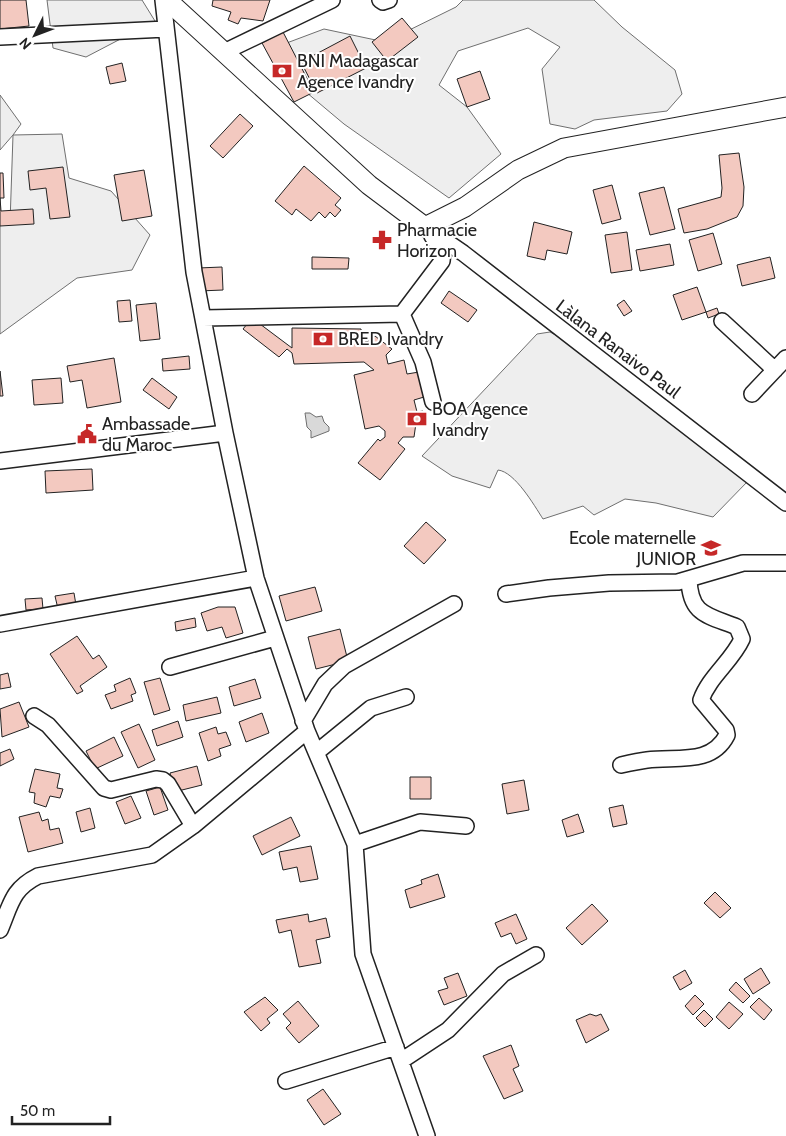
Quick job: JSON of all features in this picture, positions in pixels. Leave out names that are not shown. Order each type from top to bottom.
[{"type":"main road","points":[[169,1],[368,185],[425,227],[465,207],[518,170],[564,148],[786,107]]},
{"type":"street","points":[[224,52],[332,0]]},
{"type":"street","points":[[380,0],[383,2],[389,0]]},
{"type":"street","points":[[169,1],[166,29],[194,272],[224,433],[256,578],[274,638],[305,726],[355,844],[364,954],[427,1136]]},
{"type":"street","points":[[0,37],[166,29]]},
{"type":"street","points":[[402,314],[442,261],[443,252],[425,227]]},
{"type":"street","name":"Làlana Ranaivo Paul","points":[[425,227],[463,253],[786,503]]},
{"type":"street","points":[[203,318],[402,314]]},
{"type":"street","points":[[402,314],[423,362],[433,402]]},
{"type":"street","points":[[722,321],[775,370]]},
{"type":"street","points":[[752,394],[786,358]]},
{"type":"street","points":[[0,461],[224,433]]},
{"type":"street","points":[[506,594],[609,583],[678,582],[743,563],[786,562]]},
{"type":"street","points":[[0,624],[256,578]]},
{"type":"street","points":[[621,765],[649,759],[679,760],[708,754],[715,751],[728,735],[701,700],[704,691],[736,652],[742,639],[736,627],[711,617],[694,606],[689,594],[689,579]]},
{"type":"street","points":[[0,930],[16,892],[24,884],[38,876],[152,855],[193,826],[305,726],[325,684],[344,666],[454,604]]},
{"type":"street","points":[[170,667],[274,638]]},
{"type":"street","points":[[317,752],[371,708],[406,698]]},
{"type":"street","points":[[34,716],[48,725],[104,788],[111,790],[156,779],[163,780],[168,784],[193,826]]},
{"type":"street","points":[[355,844],[420,822],[466,826]]},
{"type":"street","points":[[286,1081],[398,1054],[448,1030],[503,974],[536,955]]},
{"type":"shaded area","points":[[47,0],[142,0],[155,21],[86,57],[53,48]]},
{"type":"shaded area","points":[[463,0],[594,0],[622,27],[675,70],[682,94],[667,111],[594,120],[575,129],[550,124],[542,69],[560,47],[528,28],[458,51],[439,85],[467,107],[501,154],[449,198],[344,124],[294,82],[284,44],[324,29],[385,42],[456,7]]},
{"type":"shaded area","points":[[0,95],[21,124],[0,150]]},
{"type":"shaded area","points":[[62,134],[69,178],[111,191],[150,235],[132,270],[77,278],[0,334],[0,225],[10,223],[13,135]]},
{"type":"shaded area","points":[[550,332],[580,348],[749,480],[713,517],[656,503],[625,499],[594,515],[583,506],[543,519],[524,490],[504,472],[498,470],[490,488],[452,476],[422,456],[537,334]]},
{"type":"shaded area","points":[[305,413],[310,413],[316,417],[322,416],[324,422],[329,427],[329,431],[311,438],[311,431],[307,427]]},
{"type":"building","points":[[0,0],[26,0],[29,26],[0,29]]},
{"type":"building","points":[[213,0],[270,0],[263,21],[241,18],[238,24],[228,20],[231,12],[212,6]]},
{"type":"building","points":[[402,18],[418,37],[387,61],[372,42]]},
{"type":"building","points":[[283,32],[314,92],[294,102],[262,43]]},
{"type":"building","points":[[350,36],[366,68],[317,93],[301,62]]},
{"type":"building","points":[[122,63],[126,81],[110,84],[106,67]]},
{"type":"building","points":[[480,71],[490,99],[467,107],[457,79]]},
{"type":"building","points":[[240,114],[253,126],[223,158],[210,146]]},
{"type":"building","points":[[739,153],[744,187],[743,206],[737,217],[707,229],[684,233],[678,209],[721,197],[719,155]]},
{"type":"building","points":[[304,166],[341,198],[335,205],[341,210],[335,217],[330,212],[325,218],[319,212],[311,221],[296,209],[292,215],[275,201]]},
{"type":"building","points":[[63,167],[70,217],[50,219],[46,188],[30,190],[28,171]]},
{"type":"building","points":[[144,170],[152,216],[122,221],[114,175]]},
{"type":"building","points":[[0,173],[3,173],[4,198],[0,198]]},
{"type":"building","points":[[612,185],[621,219],[602,224],[593,190]]},
{"type":"building","points":[[664,187],[675,229],[650,235],[639,193]]},
{"type":"building","points":[[0,198],[1,211],[33,209],[34,224],[0,226]]},
{"type":"building","points":[[534,222],[572,232],[567,254],[547,250],[545,260],[527,256]]},
{"type":"building","points":[[627,232],[632,270],[611,273],[605,235]]},
{"type":"building","points":[[713,233],[722,264],[698,271],[689,240]]},
{"type":"building","points":[[670,244],[674,265],[640,271],[636,250]]},
{"type":"building","points":[[312,257],[349,258],[348,269],[312,269]]},
{"type":"building","points":[[770,257],[775,278],[742,286],[737,265]]},
{"type":"building","points":[[222,267],[223,290],[199,291],[198,268]]},
{"type":"building","points":[[697,287],[706,312],[682,320],[673,295]]},
{"type":"building","points":[[449,291],[477,310],[468,322],[441,303]]},
{"type":"building","points":[[130,300],[132,321],[119,322],[117,301]]},
{"type":"building","points":[[624,300],[632,311],[624,316],[617,305]]},
{"type":"building","points":[[156,303],[160,339],[140,341],[136,305]]},
{"type":"building","points":[[717,308],[719,314],[708,318],[706,312]]},
{"type":"building","points":[[252,318],[292,348],[292,328],[361,329],[362,339],[367,342],[375,336],[392,349],[386,355],[388,364],[404,360],[407,374],[419,372],[424,397],[414,400],[417,412],[423,411],[424,423],[416,423],[414,437],[403,437],[398,443],[405,449],[380,480],[358,463],[378,439],[380,441],[385,437],[385,431],[379,426],[365,429],[354,375],[374,370],[364,362],[294,364],[292,353],[287,349],[279,357],[243,329]]},
{"type":"building","points":[[189,356],[190,369],[163,371],[162,359]]},
{"type":"building","points":[[114,358],[121,402],[87,408],[82,380],[70,382],[67,366]]},
{"type":"building","points":[[0,371],[3,396],[0,396]]},
{"type":"building","points":[[61,378],[63,403],[34,405],[32,380]]},
{"type":"building","points":[[152,378],[177,397],[169,409],[143,390]]},
{"type":"building","points":[[92,469],[93,490],[46,493],[45,471]]},
{"type":"building","points":[[426,522],[446,540],[424,564],[404,546]]},
{"type":"building","points":[[315,587],[322,611],[286,621],[279,596]]},
{"type":"building","points":[[74,593],[76,605],[58,609],[55,596]]},
{"type":"building","points":[[42,598],[43,609],[26,610],[25,599]]},
{"type":"building","points":[[218,607],[235,607],[243,633],[226,638],[222,627],[207,631],[201,613]]},
{"type":"building","points":[[195,618],[196,627],[176,631],[175,622]]},
{"type":"building","points":[[340,629],[348,661],[316,669],[308,637]]},
{"type":"building","points":[[77,636],[93,659],[99,655],[107,667],[80,686],[83,691],[77,694],[50,654]]},
{"type":"building","points":[[8,673],[11,687],[0,689],[0,675]]},
{"type":"building","points":[[130,678],[136,693],[131,695],[133,701],[111,709],[105,695],[116,691],[114,685]]},
{"type":"building","points":[[160,678],[170,710],[154,715],[144,682]]},
{"type":"building","points":[[255,679],[261,698],[234,706],[229,687]]},
{"type":"building","points":[[217,697],[221,713],[186,721],[183,705]]},
{"type":"building","points":[[19,702],[29,727],[2,737],[0,709]]},
{"type":"building","points":[[262,713],[269,733],[246,742],[239,722]]},
{"type":"building","points":[[178,721],[183,737],[157,746],[152,730]]},
{"type":"building","points":[[139,724],[155,760],[138,768],[121,732]]},
{"type":"building","points":[[216,727],[218,734],[226,732],[231,745],[219,749],[221,756],[208,761],[199,733]]},
{"type":"building","points":[[114,737],[123,756],[95,769],[86,751]]},
{"type":"building","points":[[10,749],[14,759],[0,766],[0,753]]},
{"type":"building","points":[[197,766],[202,785],[174,792],[170,773]]},
{"type":"building","points":[[35,769],[60,774],[57,788],[63,789],[60,798],[50,796],[46,807],[34,803],[35,793],[29,792]]},
{"type":"building","points":[[410,777],[431,777],[431,799],[410,799]]},
{"type":"building","points":[[524,780],[529,810],[507,814],[502,784]]},
{"type":"building","points":[[160,787],[168,810],[154,815],[146,791]]},
{"type":"building","points":[[131,796],[141,818],[125,824],[116,802]]},
{"type":"building","points":[[623,805],[627,824],[613,827],[609,808]]},
{"type":"building","points":[[90,808],[95,828],[81,832],[76,812]]},
{"type":"building","points":[[39,812],[42,821],[48,819],[50,830],[59,828],[63,843],[28,852],[19,817]]},
{"type":"building","points":[[578,814],[584,832],[567,837],[562,820]]},
{"type":"building","points":[[291,817],[300,836],[262,855],[253,836]]},
{"type":"building","points":[[311,846],[318,879],[300,882],[297,867],[283,870],[279,852]]},
{"type":"building","points":[[438,874],[445,897],[410,908],[405,890],[422,884],[421,880]]},
{"type":"building","points":[[715,892],[731,908],[720,918],[704,903]]},
{"type":"building","points":[[592,904],[608,921],[582,945],[566,928]]},
{"type":"building","points":[[308,914],[309,922],[326,918],[330,937],[316,940],[321,963],[299,967],[291,930],[279,933],[276,920]]},
{"type":"building","points":[[516,914],[527,939],[516,944],[511,933],[501,937],[495,923]]},
{"type":"building","points":[[761,968],[770,983],[753,994],[744,979]]},
{"type":"building","points":[[685,970],[692,983],[680,990],[673,977]]},
{"type":"building","points":[[458,973],[467,996],[444,1005],[438,991],[448,988],[444,978]]},
{"type":"building","points":[[736,982],[750,996],[743,1003],[729,990]]},
{"type":"building","points":[[695,995],[704,1004],[693,1015],[685,1006]]},
{"type":"building","points":[[265,997],[278,1010],[267,1019],[270,1023],[261,1031],[244,1012]]},
{"type":"building","points":[[759,998],[772,1010],[764,1020],[750,1007]]},
{"type":"building","points":[[298,1001],[319,1026],[299,1043],[286,1028],[291,1023],[283,1014]]},
{"type":"building","points":[[729,1002],[743,1014],[729,1029],[716,1017]]},
{"type":"building","points":[[704,1010],[713,1019],[705,1027],[696,1018]]},
{"type":"building","points":[[590,1014],[596,1016],[601,1014],[609,1030],[586,1043],[576,1020]]},
{"type":"building","points":[[511,1045],[519,1066],[513,1069],[523,1091],[504,1099],[483,1056]]},
{"type":"building","points":[[323,1089],[341,1114],[324,1125],[307,1100]]},
{"type":"place","name":"BNI Madagascar Agence Ivandry","points":[[282,71]]},
{"type":"place","name":"Pharmacie Horizon","points":[[382,240]]},
{"type":"place","name":"BRED Ivandry","points":[[323,339]]},
{"type":"place","name":"BOA Agence Ivandry","points":[[417,419]]},
{"type":"place","name":"Ambassade du Maroc","points":[[87,434]]},
{"type":"place","name":"Ecole maternelle JUNIOR","points":[[711,548]]}]
